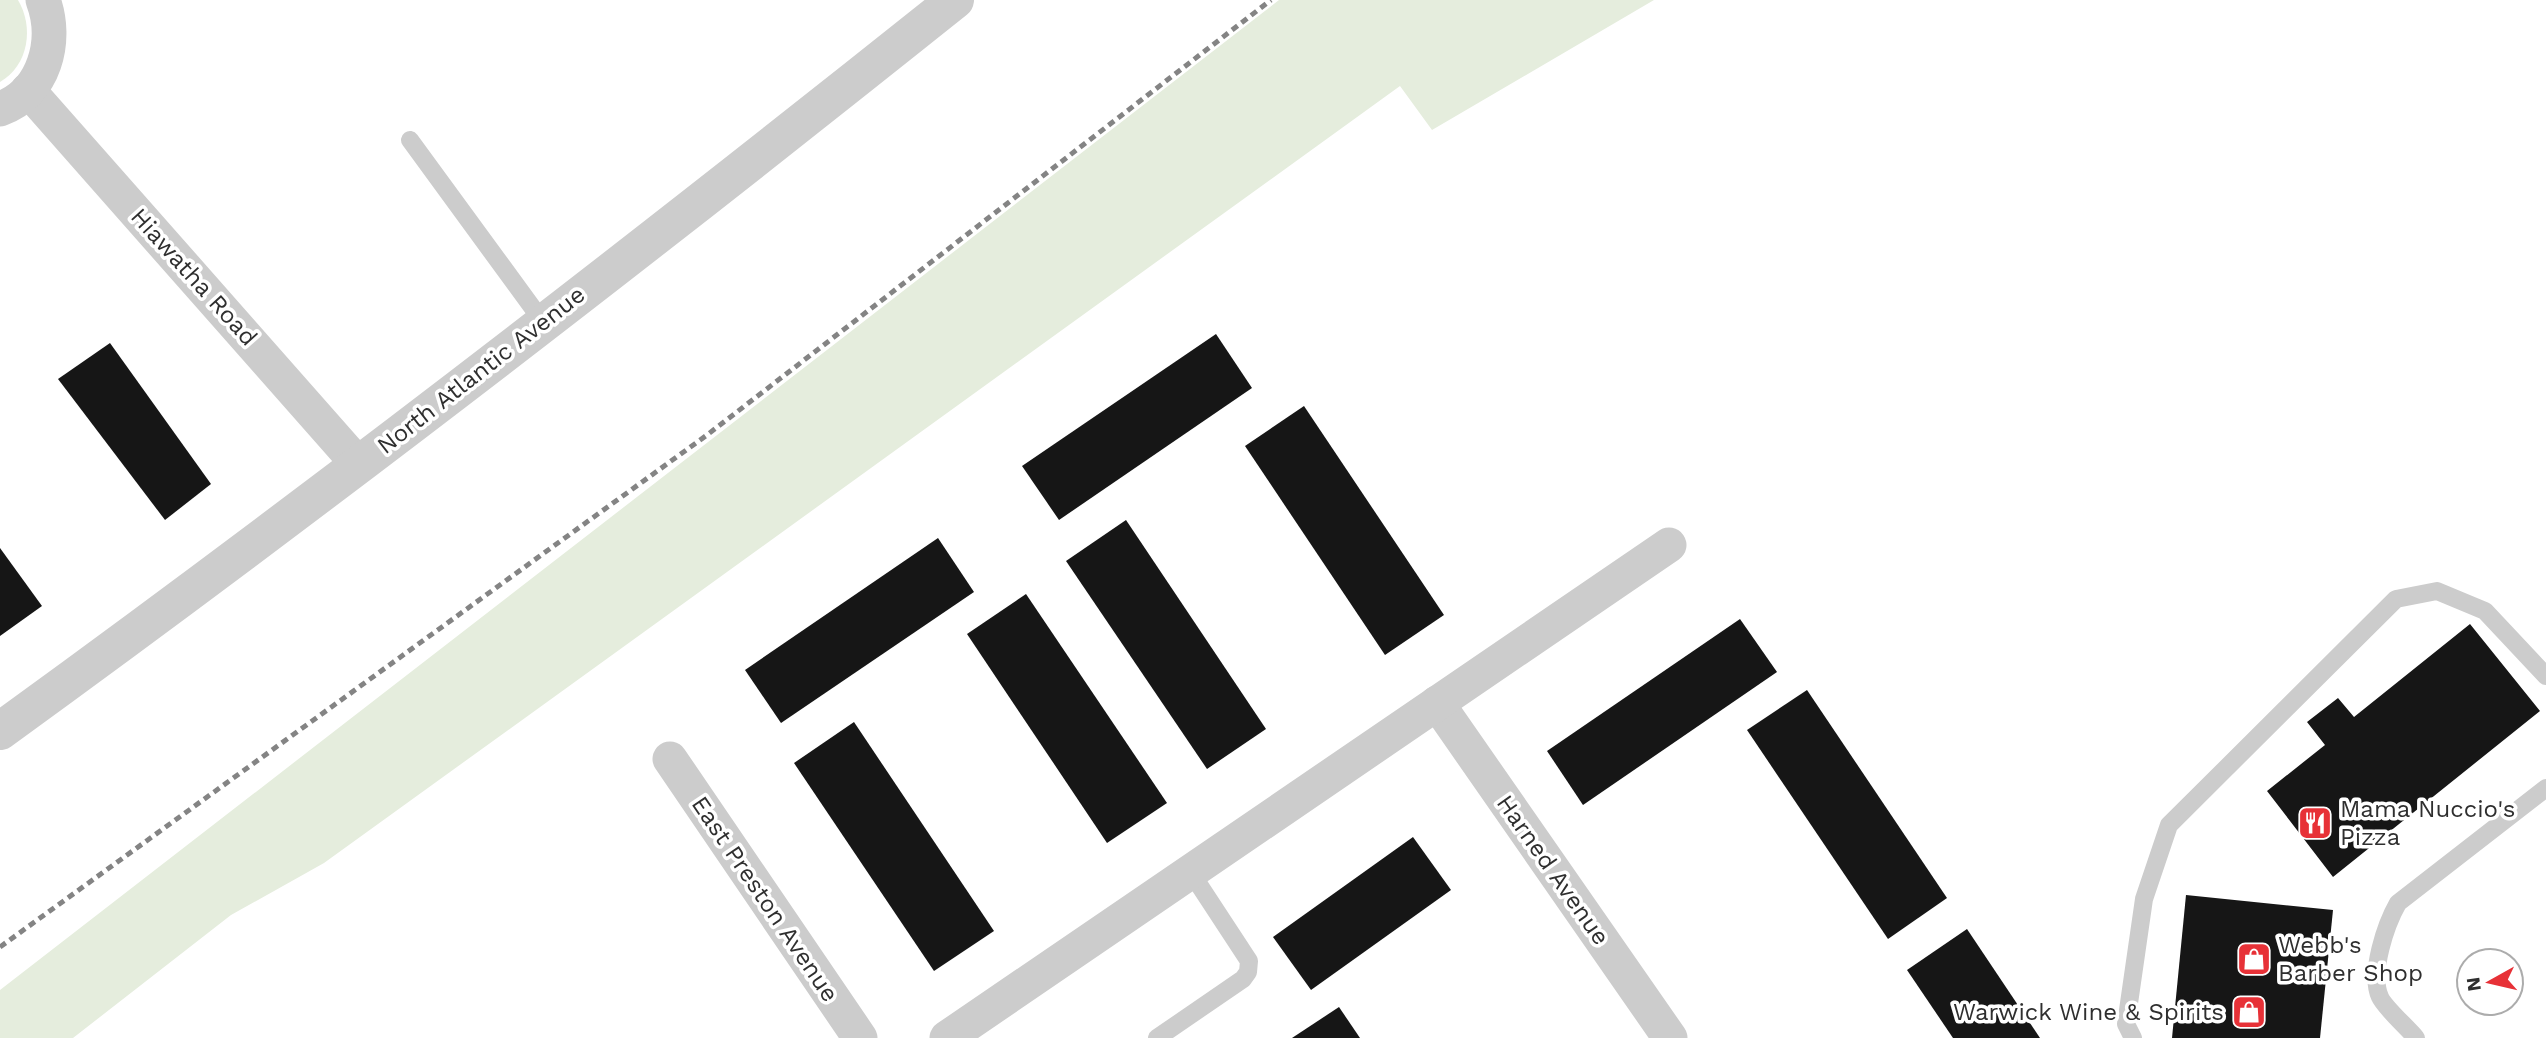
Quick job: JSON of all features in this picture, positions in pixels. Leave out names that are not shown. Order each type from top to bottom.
[{"type":"street","name":"Hiawatha Road","points":[[43,0],[49,17],[50,43],[43,68],[14,100],[358,464]]},
{"type":"street","name":"North Atlantic Avenue","points":[[0,731],[174,605],[786,135],[955,0]]},
{"type":"street","points":[[947,1038],[1669,545]]},
{"type":"street","name":"Harned Avenue","points":[[1437,703],[1670,1038]]},
{"type":"street","name":"East Preston Avenue","points":[[670,759],[860,1038]]},
{"type":"lane","points":[[410,140],[543,322]]},
{"type":"lane","points":[[2133,1038],[2126,1024],[2144,899],[2169,825],[2396,599],[2437,591],[2485,611],[2546,676]]},
{"type":"lane","points":[[2410,1036],[2380,997],[2377,968],[2388,921],[2398,903],[2546,788]]},
{"type":"lane","points":[[1157,1038],[1243,979],[1248,972],[1249,961],[1190,871]]},
{"type":"green space","points":[[0,0],[18,0],[27,33],[23,56],[10,75],[0,82]]},
{"type":"green space","points":[[1279,0],[1654,0],[1432,130],[1400,86],[324,863],[231,915],[73,1038],[0,1038],[0,990]]},
{"type":"building","points":[[1216,334],[1252,388],[1059,520],[1022,466]]},
{"type":"building","points":[[110,343],[211,484],[165,520],[58,379]]},
{"type":"building","points":[[1304,406],[1444,615],[1385,655],[1245,446]]},
{"type":"building","points":[[1126,520],[1266,729],[1207,769],[1066,561]]},
{"type":"building","points":[[938,538],[974,592],[781,723],[745,670]]},
{"type":"building","points":[[0,548],[42,606],[0,636]]},
{"type":"building","points":[[1026,594],[1167,803],[1107,843],[967,634]]},
{"type":"building","points":[[1740,619],[1777,672],[1583,805],[1547,751]]},
{"type":"building","points":[[2470,624],[2540,711],[2333,877],[2267,791],[2325,745],[2307,722],[2338,698],[2354,717]]},
{"type":"building","points":[[1807,690],[1947,898],[1888,939],[1747,730]]},
{"type":"building","points":[[854,722],[994,931],[934,971],[794,763]]},
{"type":"building","points":[[1413,837],[1451,890],[1311,990],[1273,937]]},
{"type":"building","points":[[2186,895],[2333,910],[2320,1038],[2172,1038]]},
{"type":"building","points":[[1967,929],[2040,1038],[1953,1038],[1907,970]]},
{"type":"building","points":[[1339,1007],[1360,1038],[1292,1038]]},
{"type":"railway","points":[[0,947],[707,435],[1271,0]]},
{"type":"place","name":"Mama Nuccio's Pizza","points":[[2315,823]]},
{"type":"place","name":"Webb's Barber Shop","points":[[2254,959]]},
{"type":"place","name":"Warwick Wine & Spirits","points":[[2249,1012]]}]
